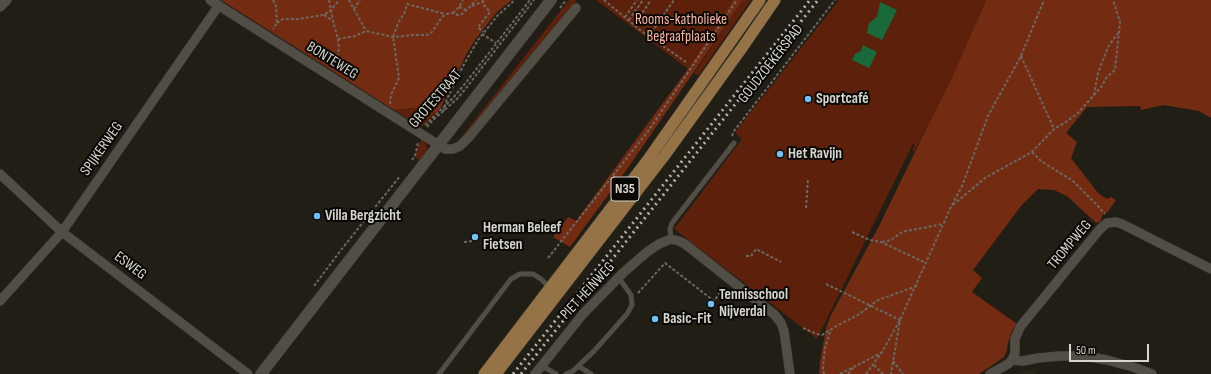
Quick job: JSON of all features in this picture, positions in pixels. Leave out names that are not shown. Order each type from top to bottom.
[{"type":"main road","name":"N35","points":[[484,374],[649,158],[760,0]]},
{"type":"main road","name":"N35","points":[[496,374],[666,154],[775,0]]},
{"type":"street","points":[[0,7],[7,0]]},
{"type":"street","name":"BONTEWEG","points":[[210,0],[439,145]]},
{"type":"street","name":"GROTESTRAAT","points":[[262,374],[552,0]]},
{"type":"street","name":"SPIJKERWEG","points":[[0,301],[62,232],[219,5]]},
{"type":"street","points":[[439,145],[445,149],[453,149],[460,146],[576,8]]},
{"type":"street","name":"ESWEG","points":[[0,174],[62,232],[248,374]]},
{"type":"street","name":"TROMPWEG","points":[[1012,360],[1015,353],[1015,339],[1020,327],[1100,229],[1107,223],[1116,222],[1122,224],[1211,269]]},
{"type":"street","points":[[671,239],[685,244],[775,315],[781,323],[784,331],[790,374]]},
{"type":"street","name":"PIET HEINWEG","points":[[535,374],[583,314],[619,278],[647,252],[659,244],[671,239]]},
{"type":"street","points":[[990,374],[1008,364],[1012,360],[1023,361],[1060,356],[1084,356],[1107,360],[1132,370],[1152,374]]},
{"type":"lane","points":[[671,239],[670,229],[672,223],[734,143]]},
{"type":"lane","points":[[439,374],[511,279],[520,274],[533,274],[541,279],[550,288]]},
{"type":"lane","points":[[566,374],[573,371],[578,366],[627,314],[632,305],[631,295],[619,278]]},
{"type":"lane","points":[[542,366],[556,374]]},
{"type":"lane","points":[[578,366],[591,374]]},
{"type":"path","points":[[273,0],[276,6],[277,23]]},
{"type":"path","points":[[326,73],[338,54],[339,48],[329,0]]},
{"type":"path","points":[[277,16],[283,19],[324,16],[339,0]]},
{"type":"path","points":[[349,0],[366,31]]},
{"type":"path","points":[[354,9],[360,0]]},
{"type":"path","points":[[386,111],[390,103],[391,95],[399,78],[393,37],[398,23],[405,12],[407,4],[405,0]]},
{"type":"path","points":[[452,14],[463,0]]},
{"type":"path","points":[[407,4],[441,13],[458,15],[462,14],[476,0]]},
{"type":"path","points":[[442,112],[463,66],[483,33],[498,15],[515,0]]},
{"type":"path","points":[[422,134],[424,126],[464,85],[498,44],[530,0]]},
{"type":"path","name":"GROTESTRAAT","points":[[411,162],[415,156],[417,145],[422,134],[433,120],[457,99],[498,44],[534,0]]},
{"type":"path","points":[[604,0],[649,36],[686,62]]},
{"type":"path","points":[[625,17],[637,0]]},
{"type":"path","points":[[629,20],[643,0]]},
{"type":"path","points":[[634,24],[651,0]]},
{"type":"path","points":[[649,36],[674,0]]},
{"type":"path","points":[[548,258],[652,126],[737,0]]},
{"type":"path","name":"GOUDZOEKERSPAD","points":[[734,143],[732,134],[734,131],[835,0]]},
{"type":"path","points":[[866,374],[882,352],[900,320],[951,206],[962,186],[988,116],[1021,56],[1044,0]]},
{"type":"path","points":[[951,206],[985,178],[1032,152],[1054,129],[1078,113],[1094,96],[1106,78],[1115,70],[1120,22],[1113,0]]},
{"type":"path","points":[[471,6],[482,1],[490,12],[478,27],[483,33],[498,44]]},
{"type":"path","points":[[459,7],[466,10]]},
{"type":"path","points":[[441,13],[442,17]]},
{"type":"path","points":[[338,40],[355,36],[366,31],[393,37],[413,34],[427,35],[432,32],[442,17],[447,14]]},
{"type":"path","points":[[324,16],[333,21]]},
{"type":"path","points":[[269,37],[277,23],[283,19]]},
{"type":"path","points":[[1094,96],[1098,73],[1108,47],[1119,32]]},
{"type":"path","points":[[1021,56],[1054,129]]},
{"type":"path","points":[[1032,152],[1041,161],[1073,181],[1105,213],[1104,217]]},
{"type":"path","points":[[313,287],[402,172]]},
{"type":"path","points":[[806,208],[808,179]]},
{"type":"path","points":[[881,242],[891,240],[902,232],[943,224]]},
{"type":"path","points":[[852,232],[870,240],[881,242],[926,263]]},
{"type":"path","points":[[464,242],[473,241]]},
{"type":"path","points":[[746,256],[751,256],[756,249],[781,262]]},
{"type":"path","points":[[632,300],[665,263],[713,301],[729,279]]},
{"type":"path","points":[[826,284],[900,320]]},
{"type":"path","points":[[803,328],[822,335],[838,325],[858,316],[878,300],[916,286]]},
{"type":"path","points":[[891,374],[900,320]]},
{"type":"path","points":[[824,374],[823,368],[825,348],[830,331]]},
{"type":"path","points":[[840,374],[882,352]]},
{"type":"path","points":[[893,362],[903,374]]},
{"type":"path","points":[[874,364],[882,374]]},
{"type":"path","points":[[848,374],[856,365]]},
{"type":"shaded area","points":[[221,0],[512,0],[497,12],[475,40],[467,53],[440,109],[436,113],[413,108],[394,110]]},
{"type":"shaded area","points":[[733,0],[743,0],[630,165],[570,247],[553,237],[568,217],[576,221],[688,69]]},
{"type":"shaded area","points":[[986,0],[1211,0],[1211,118],[1199,111],[1163,105],[1141,110],[1140,106],[1087,107],[1066,133],[1077,142],[1071,158],[1098,193],[1107,199],[1111,197],[1116,200],[1107,213],[1103,214],[1100,222],[1096,223],[1067,196],[1054,190],[1038,189],[1021,206],[973,270],[982,278],[972,292],[1017,324],[1012,331],[1004,357],[979,374],[819,374],[826,328],[831,315],[879,226],[950,82]]},
{"type":"shaded area","points":[[880,2],[897,10],[882,40],[867,33],[869,23],[877,17]]},
{"type":"shaded area","points":[[863,45],[877,52],[869,68],[852,60],[855,54],[861,51]]},
{"type":"shaded area","points":[[1037,369],[1036,374],[1015,374],[1026,371]]},
{"type":"green space","points":[[569,0],[577,0],[462,141],[459,141],[459,140]]},
{"type":"green space","name":"Rooms-katholieke Begraafplaats","points":[[596,0],[733,0],[688,69]]},
{"type":"green space","points":[[743,0],[751,0],[698,76],[694,73]]},
{"type":"green space","points":[[839,0],[986,0],[950,82],[914,152],[912,150],[915,145],[913,144],[817,339],[674,229],[742,139],[735,132]]},
{"type":"green space","points":[[413,108],[436,113],[422,126],[419,126],[394,110]]},
{"type":"green space","points":[[422,138],[426,142],[427,148],[420,161],[415,157]]},
{"type":"railway","points":[[513,374],[810,0]]},
{"type":"railway","points":[[521,374],[818,0]]},
{"type":"place","name":"Sportcafé","points":[[808,99]]},
{"type":"place","name":"Het Ravijn","points":[[780,154]]},
{"type":"place","name":"Villa Bergzicht","points":[[317,216]]},
{"type":"place","name":"Herman Beleef Fietsen","points":[[475,237]]},
{"type":"place","name":"Tennisschool Nijverdal","points":[[711,304]]},
{"type":"place","name":"Basic-Fit","points":[[655,319]]}]
